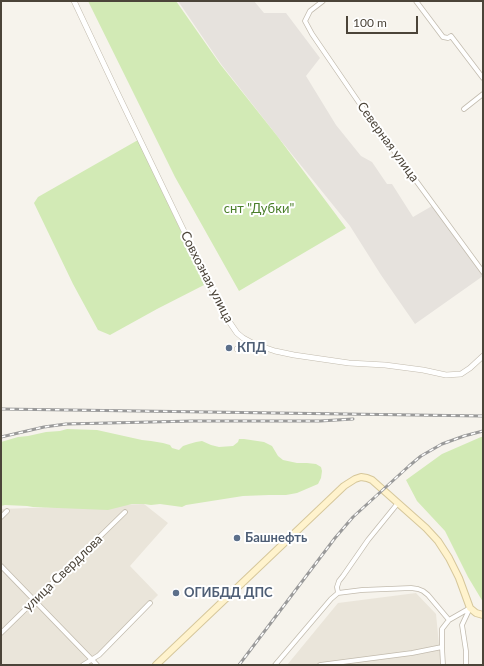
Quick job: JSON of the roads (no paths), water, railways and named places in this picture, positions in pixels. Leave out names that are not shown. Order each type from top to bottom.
[{"type":"main road","points":[[156,665],[344,486],[355,479],[361,478],[372,480],[426,528],[438,541],[450,558],[470,608],[476,613],[483,615]]},
{"type":"street","name":"Совхозная улица","points":[[74,1],[224,314],[237,333],[254,344],[294,355],[349,363],[385,365],[423,370],[446,375],[461,374],[483,356]]},
{"type":"street","name":"Северная улица","points":[[323,1],[313,8],[305,21],[312,34],[362,107],[483,272]]},
{"type":"street","points":[[416,1],[443,37],[448,38],[451,36],[483,78]]},
{"type":"street","points":[[464,109],[483,94]]},
{"type":"street","points":[[237,349],[254,344]]},
{"type":"street","points":[[338,593],[337,588],[339,581],[368,540],[398,504]]},
{"type":"street","points":[[1,517],[7,511]]},
{"type":"street","name":"улица Свердлова","points":[[1,633],[125,512]]},
{"type":"street","points":[[1,566],[97,665]]},
{"type":"street","points":[[276,665],[331,598],[338,593],[362,590],[418,589],[428,595],[449,620]]},
{"type":"street","points":[[83,665],[99,655],[150,603]]},
{"type":"street","points":[[443,665],[442,628],[449,620],[470,608]]},
{"type":"street","points":[[466,665],[466,651],[462,625],[470,608]]},
{"type":"street","points":[[320,665],[412,653],[442,647]]},
{"type":"railway","points":[[1,409],[483,416]]},
{"type":"railway","points":[[1,437],[44,427],[66,424],[193,421],[320,421],[353,419]]},
{"type":"railway","points":[[239,665],[335,538],[353,517],[421,456],[442,444],[483,431]]},
{"type":"place","name":"КПД","points":[[229,348]]},
{"type":"place","name":"Башнефть","points":[[237,538]]},
{"type":"place","name":"ОГИБДД ДПС","points":[[176,593]]},
{"type":"park label","name":"снт \"Дубки\"","points":[[259,209]]}]
